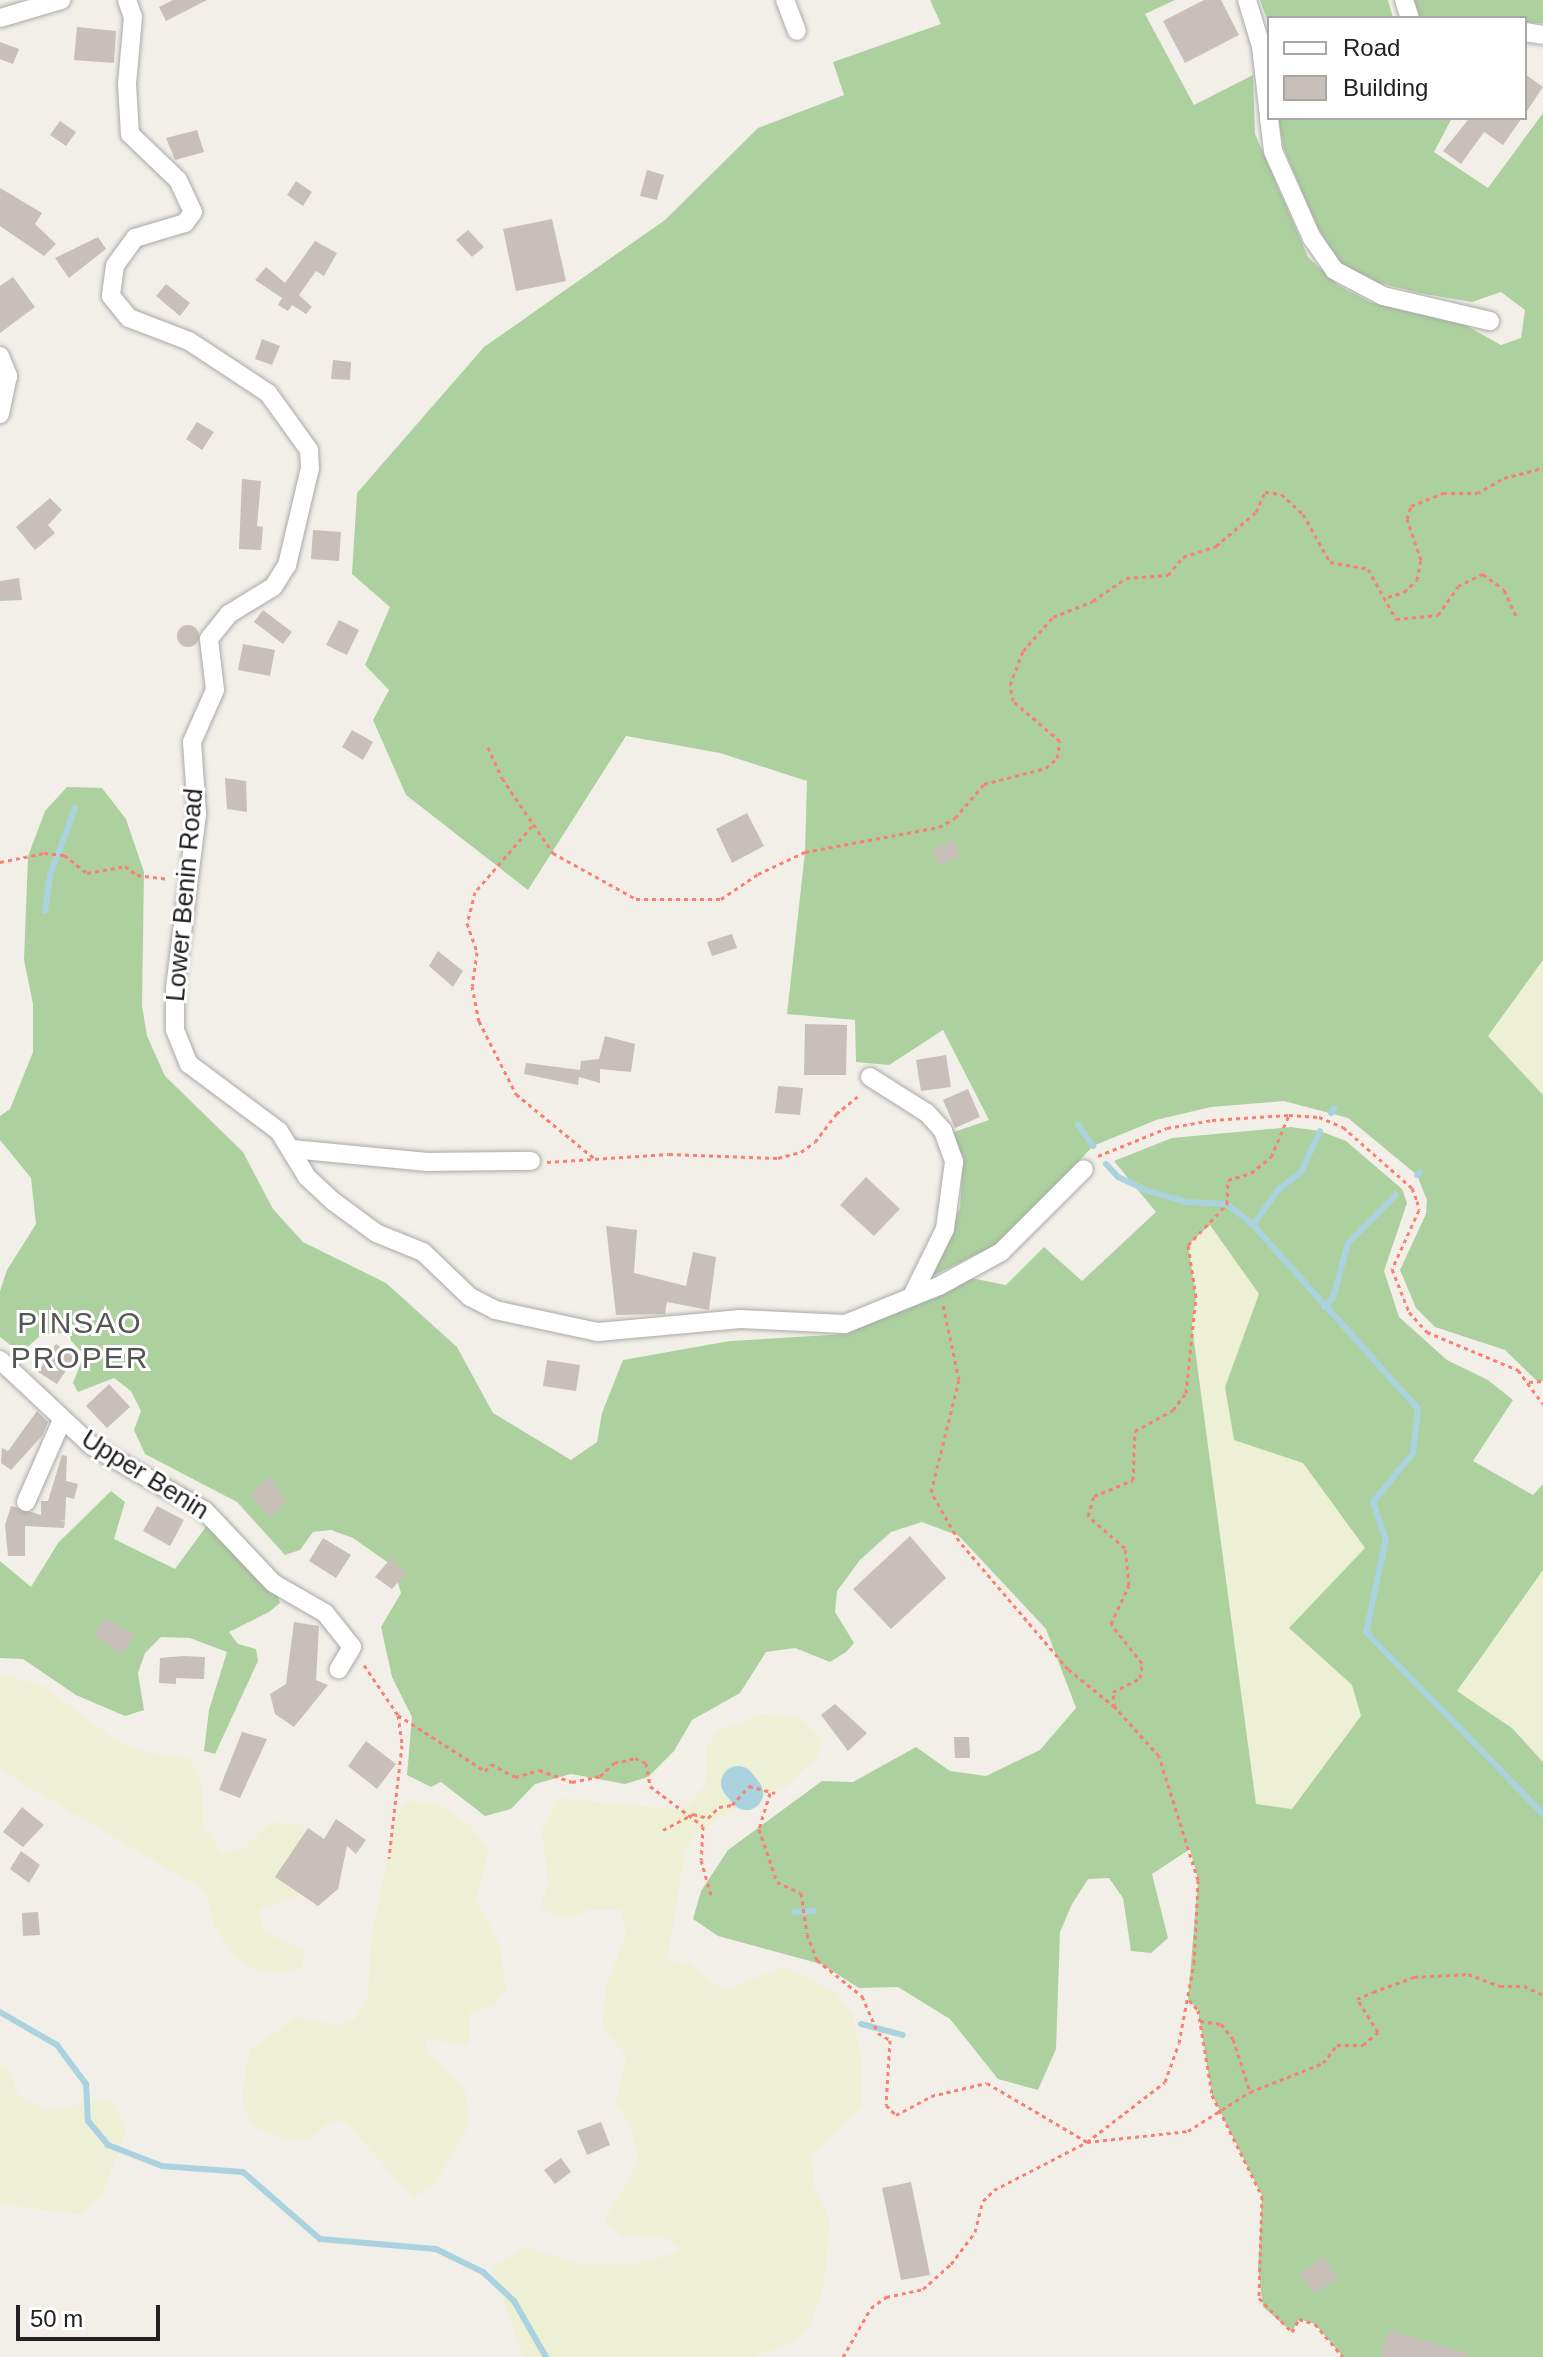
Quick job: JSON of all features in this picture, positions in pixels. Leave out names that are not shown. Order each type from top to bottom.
[{"type":"street","points":[[0,18],[61,0]]},
{"type":"street","name":"Lower Benin Road","points":[[127,0],[133,17],[127,84],[130,134],[178,180],[193,212],[185,223],[135,238],[115,266],[111,296],[129,318],[189,341],[268,393],[291,420],[304,442],[310,468],[287,565],[273,587],[229,614],[209,639],[215,690],[192,742],[197,814],[178,948],[175,1030],[189,1064],[259,1114],[292,1149],[307,1177],[334,1202],[376,1233],[423,1252],[470,1297],[495,1310],[598,1332],[740,1319],[845,1324],[939,1286],[1001,1252],[1084,1169]]},
{"type":"street","points":[[785,0],[797,31]]},
{"type":"street","points":[[1247,0],[1261,46],[1267,99]]},
{"type":"street","points":[[1269,120],[1273,151],[1312,238],[1334,270],[1383,296],[1490,321]]},
{"type":"street","points":[[0,356],[8,376],[0,414]]},
{"type":"street","points":[[876,1081],[927,1113],[943,1131],[954,1162],[945,1229],[912,1296]]},
{"type":"street","points":[[292,1149],[427,1162],[531,1161]]},
{"type":"street","name":"Upper Benin","points":[[2,1363],[92,1446],[221,1524],[273,1583],[342,1629],[352,1647]]},
{"type":"street","points":[[26,1502],[62,1420]]},
{"type":"street","points":[[339,1669],[352,1647]]},
{"type":"path","points":[[1387,597],[1404,592],[1417,580],[1421,560],[1407,519],[1411,506],[1443,493],[1477,493],[1504,478],[1543,468]]},
{"type":"path","points":[[488,747],[511,793],[553,853],[636,899],[690,902],[721,899],[758,874],[805,852],[939,827],[955,818],[984,784],[1046,768],[1057,758],[1060,741],[1013,701],[1010,685],[1023,651],[1053,617],[1093,601],[1126,578],[1168,575],[1183,557],[1216,546],[1256,512],[1265,492],[1281,494],[1303,514],[1330,562],[1368,569],[1387,597],[1396,619],[1438,615],[1458,586],[1483,574],[1504,590],[1517,618]]},
{"type":"path","points":[[532,826],[475,892],[467,923],[477,952],[472,986],[479,1021],[516,1094],[595,1159]]},
{"type":"path","points":[[0,862],[44,853],[64,855],[87,873],[125,866],[137,875],[189,881]]},
{"type":"path","points":[[531,1161],[669,1154],[778,1158],[801,1152],[856,1096],[876,1081]]},
{"type":"path","points":[[1084,1169],[1094,1157],[1167,1128],[1289,1115],[1319,1117],[1343,1127],[1412,1188],[1419,1210],[1392,1269],[1409,1312],[1427,1332],[1498,1358],[1529,1382],[1543,1404]]},
{"type":"path","points":[[1115,1707],[1113,1692],[1140,1678],[1142,1663],[1111,1624],[1129,1585],[1125,1548],[1088,1516],[1094,1496],[1133,1480],[1135,1431],[1173,1410],[1186,1393],[1196,1297],[1188,1245],[1227,1204],[1228,1180],[1251,1173],[1271,1157],[1289,1115]]},
{"type":"path","points":[[843,2357],[871,2308],[886,2297],[923,2289],[951,2264],[975,2232],[983,2201],[994,2190],[1087,2142],[1165,2082],[1188,1999],[1198,1880],[1159,1756],[1115,1707],[1068,1669],[959,1541],[931,1492],[959,1380],[939,1286]]},
{"type":"path","points":[[1529,1382],[1543,1381]]},
{"type":"path","points":[[352,1647],[398,1715],[485,1771],[491,1764],[515,1777],[539,1770],[567,1782],[588,1780],[614,1763],[636,1758],[649,1766],[645,1776],[650,1786],[703,1826],[701,1860],[712,1898]]},
{"type":"path","points":[[389,1858],[402,1745],[398,1715]]},
{"type":"path","points":[[663,1830],[688,1817],[708,1818],[719,1807],[732,1805],[749,1786],[773,1793],[760,1835],[777,1882],[796,1888],[805,1907],[817,1960],[862,1996],[873,2013],[878,2033],[890,2040],[886,2105],[896,2115],[931,2096],[987,2083],[1087,2142],[1188,2131],[1250,2092],[1323,2063],[1337,2045],[1363,2045],[1378,2032],[1357,1999],[1414,1977],[1468,1974],[1543,1995]]},
{"type":"path","points":[[1188,1999],[1196,2003],[1219,2112],[1262,2196],[1258,2268],[1263,2307],[1292,2332],[1299,2319],[1315,2324],[1343,2357]]},
{"type":"path","points":[[1199,2022],[1221,2024],[1233,2039],[1250,2092]]},
{"type":"green space","points":[[930,0],[1175,0],[1145,14],[1194,105],[1253,75],[1255,134],[1308,257],[1338,285],[1370,302],[1465,325],[1501,345],[1521,338],[1525,310],[1501,292],[1472,302],[1419,293],[1368,280],[1338,261],[1316,225],[1284,149],[1278,120],[1451,120],[1434,152],[1488,188],[1543,113],[1543,960],[1488,1036],[1543,1095],[1543,1381],[1537,1381],[1505,1350],[1435,1327],[1416,1308],[1400,1270],[1426,1214],[1427,1200],[1417,1175],[1348,1118],[1284,1101],[1211,1107],[1156,1120],[1093,1146],[1006,1240],[930,1277],[960,1208],[963,1161],[951,1133],[989,1120],[943,1030],[889,1065],[856,1062],[855,1020],[787,1014],[805,852],[807,781],[720,753],[626,736],[528,890],[406,795],[373,720],[389,690],[365,665],[390,607],[352,574],[357,493],[484,347],[665,220],[758,128],[844,95],[833,62],[941,24]]},
{"type":"green space","points":[[1260,0],[1388,0],[1392,16],[1267,16],[1267,19]]},
{"type":"green space","points":[[1414,0],[1543,0],[1543,23],[1527,22],[1527,16],[1419,16]]},
{"type":"green space","points":[[67,787],[102,788],[126,819],[144,872],[142,1006],[147,1036],[165,1076],[243,1152],[273,1209],[303,1242],[386,1283],[457,1347],[493,1413],[571,1460],[597,1442],[602,1413],[623,1360],[730,1341],[846,1334],[971,1278],[1006,1285],[1044,1247],[1082,1281],[1156,1212],[1114,1161],[1172,1138],[1291,1127],[1320,1131],[1346,1141],[1402,1189],[1407,1203],[1384,1271],[1399,1317],[1447,1360],[1488,1380],[1513,1400],[1473,1461],[1533,1495],[1543,1484],[1543,1570],[1457,1691],[1512,1728],[1543,1762],[1543,2357],[1343,2357],[1315,2324],[1299,2319],[1292,2332],[1263,2307],[1258,2268],[1262,2196],[1212,2095],[1198,2010],[1188,1999],[1198,1880],[1190,1849],[1152,1874],[1168,1938],[1151,1953],[1131,1951],[1123,1898],[1109,1878],[1088,1879],[1072,1904],[1060,1932],[1056,2049],[1038,2090],[998,2079],[950,2019],[898,1987],[859,1988],[821,1964],[718,1936],[693,1919],[701,1891],[728,1850],[822,1781],[853,1782],[916,1747],[950,1771],[986,1776],[1040,1750],[1076,1708],[1046,1629],[959,1536],[922,1522],[891,1532],[860,1560],[837,1591],[835,1612],[854,1643],[846,1652],[830,1662],[795,1648],[766,1652],[740,1693],[692,1720],[674,1751],[648,1777],[625,1784],[571,1774],[535,1784],[511,1809],[485,1816],[441,1782],[431,1787],[407,1775],[412,1717],[392,1677],[381,1627],[401,1593],[393,1566],[353,1538],[331,1530],[313,1532],[300,1550],[285,1555],[237,1502],[145,1454],[134,1430],[141,1411],[131,1391],[114,1378],[78,1392],[73,1383],[84,1355],[64,1333],[42,1334],[21,1353],[0,1337],[0,1291],[7,1270],[36,1224],[31,1178],[0,1140],[0,1116],[10,1109],[33,1052],[33,1004],[24,960],[28,856],[45,811]],"holes":[[[1210,1225],[1259,1294],[1225,1387],[1234,1440],[1303,1463],[1365,1548],[1289,1628],[1352,1685],[1361,1716],[1292,1809],[1256,1804],[1192,1326],[1196,1297],[1188,1245]]]},
{"type":"green space","points":[[1543,960],[1543,1095],[1488,1036]]},
{"type":"green space","points":[[1210,1225],[1260,1294],[1225,1387],[1234,1440],[1303,1462],[1365,1548],[1290,1628],[1352,1685],[1361,1716],[1292,1809],[1256,1805],[1192,1326],[1196,1297],[1188,1245]]},
{"type":"green space","points":[[111,1491],[125,1502],[114,1539],[175,1569],[208,1524],[277,1591],[280,1603],[229,1632],[238,1644],[256,1649],[258,1661],[215,1754],[204,1751],[209,1710],[227,1652],[190,1638],[161,1637],[145,1653],[138,1673],[144,1710],[125,1716],[76,1695],[23,1659],[0,1658],[0,1561],[31,1587],[58,1543]]},
{"type":"green space","points":[[1543,1570],[1543,1762],[1512,1728],[1457,1691]]},
{"type":"green space","points":[[0,1673],[44,1686],[111,1737],[142,1751],[188,1758],[201,1779],[203,1824],[221,1853],[244,1848],[271,1822],[303,1825],[305,1878],[296,1897],[259,1910],[263,1931],[305,1951],[302,1969],[274,1973],[250,1968],[230,1952],[214,1925],[205,1891],[0,1770]]},
{"type":"green space","points":[[762,1714],[798,1716],[822,1739],[817,1757],[786,1787],[732,1810],[695,1835],[684,1854],[668,1960],[690,1964],[724,1991],[784,1966],[837,1993],[853,2016],[862,2061],[861,2107],[812,2156],[814,2186],[830,2220],[824,2286],[810,2325],[794,2342],[753,2357],[523,2357],[492,2267],[527,2247],[575,2263],[640,2263],[680,2251],[666,2238],[621,2236],[604,2221],[639,2161],[630,2125],[616,2104],[626,2056],[602,2026],[608,1980],[626,1937],[621,1910],[588,1910],[568,1919],[540,1908],[548,1885],[542,1829],[559,1798],[684,1810],[706,1784],[707,1745],[720,1730]]},
{"type":"green space","points":[[408,1801],[441,1805],[471,1827],[489,1849],[476,1899],[500,1944],[506,1990],[494,2006],[469,2013],[470,2045],[425,2039],[427,2052],[467,2093],[468,2127],[433,2187],[413,2197],[344,2121],[327,2124],[311,2139],[288,2140],[258,2129],[245,2113],[242,2095],[250,2050],[295,2017],[337,2025],[355,2019],[368,1995],[371,1940],[395,1819]]},
{"type":"green space","points":[[0,2065],[8,2069],[18,2094],[47,2111],[110,2098],[127,2128],[102,2196],[80,2215],[0,2204]]},
{"type":"building","points":[[173,0],[207,0],[166,21],[159,7]]},
{"type":"building","points":[[1204,0],[1221,0],[1239,35],[1185,63],[1163,21]]},
{"type":"building","points":[[77,27],[116,31],[114,63],[74,60]]},
{"type":"building","points":[[0,42],[19,49],[13,64],[0,59]]},
{"type":"building","points":[[1527,75],[1543,87],[1527,111]]},
{"type":"building","points":[[1468,120],[1521,120],[1503,145],[1484,132],[1461,164],[1443,151]]},
{"type":"building","points":[[60,121],[76,132],[66,146],[50,135]]},
{"type":"building","points":[[197,130],[204,152],[175,160],[166,138]]},
{"type":"building","points":[[647,170],[664,175],[657,200],[640,196]]},
{"type":"building","points":[[296,181],[312,192],[303,206],[287,195]]},
{"type":"building","points":[[0,188],[42,213],[35,224],[56,244],[44,256],[0,226]]},
{"type":"building","points":[[552,219],[566,281],[516,291],[503,229]]},
{"type":"building","points":[[468,230],[484,247],[472,257],[456,240]]},
{"type":"building","points":[[98,237],[106,249],[69,278],[55,258]]},
{"type":"building","points":[[315,241],[337,253],[324,276],[316,271],[299,295],[312,307],[306,314],[292,305],[288,311],[278,305],[282,298],[255,280],[266,267],[285,283]]},
{"type":"building","points":[[13,277],[35,307],[0,333],[0,286]]},
{"type":"building","points":[[166,284],[190,303],[180,316],[156,296]]},
{"type":"building","points":[[262,339],[280,346],[272,365],[255,359]]},
{"type":"building","points":[[333,360],[351,362],[350,380],[331,379]]},
{"type":"building","points":[[197,422],[214,432],[202,450],[186,439]]},
{"type":"building","points":[[242,479],[261,481],[257,526],[263,527],[261,550],[239,549]]},
{"type":"building","points":[[50,498],[62,510],[48,525],[55,533],[35,550],[16,527]]},
{"type":"building","points":[[313,530],[341,532],[339,561],[311,559]]},
{"type":"building","points":[[19,578],[22,600],[0,601],[0,581]]},
{"type":"building","points":[[263,610],[292,632],[283,644],[254,622]]},
{"type":"building","points":[[339,620],[359,630],[347,655],[326,645]]},
{"type":"building","points":[[188,625],[196,628],[199,636],[196,644],[188,647],[180,644],[177,636],[180,628]]},
{"type":"building","points":[[243,644],[275,650],[270,676],[238,670]]},
{"type":"building","points":[[352,730],[373,742],[363,760],[342,747]]},
{"type":"building","points":[[225,778],[246,781],[247,812],[227,809]]},
{"type":"building","points":[[747,813],[764,846],[732,863],[716,829]]},
{"type":"building","points":[[953,840],[960,857],[939,865],[932,849]]},
{"type":"building","points":[[732,934],[737,948],[712,956],[707,942]]},
{"type":"building","points":[[438,951],[463,971],[453,987],[429,966]]},
{"type":"building","points":[[805,1024],[847,1025],[846,1075],[804,1075]]},
{"type":"building","points":[[605,1036],[635,1044],[631,1072],[600,1069],[600,1083],[579,1077],[578,1085],[524,1074],[526,1063],[580,1070],[581,1061],[599,1059]]},
{"type":"building","points":[[946,1055],[951,1087],[921,1091],[916,1060]]},
{"type":"building","points":[[778,1086],[803,1088],[800,1115],[775,1113]]},
{"type":"building","points":[[968,1089],[980,1117],[955,1128],[943,1100]]},
{"type":"building","points":[[866,1177],[900,1209],[874,1236],[840,1205]]},
{"type":"building","points":[[606,1226],[637,1230],[634,1273],[686,1286],[693,1252],[716,1257],[709,1310],[667,1302],[665,1314],[616,1315]]},
{"type":"building","points":[[56,1344],[75,1357],[57,1384],[38,1372]]},
{"type":"building","points":[[547,1360],[580,1365],[576,1391],[543,1386]]},
{"type":"building","points":[[109,1384],[130,1407],[107,1428],[86,1406]]},
{"type":"building","points":[[37,1411],[48,1422],[42,1436],[11,1470],[1,1463],[2,1448],[8,1451]]},
{"type":"building","points":[[62,1455],[67,1456],[66,1481],[78,1484],[74,1499],[66,1497],[65,1521],[59,1520],[65,1522],[64,1528],[25,1526],[25,1556],[8,1556],[5,1525],[11,1506],[41,1515],[41,1501],[48,1501]]},
{"type":"building","points":[[270,1477],[286,1500],[271,1518],[250,1494]]},
{"type":"building","points":[[157,1506],[184,1520],[170,1546],[143,1531]]},
{"type":"building","points":[[910,1536],[946,1578],[891,1629],[853,1589]]},
{"type":"building","points":[[323,1538],[351,1555],[336,1578],[309,1561]]},
{"type":"building","points":[[391,1558],[406,1573],[392,1589],[375,1577]]},
{"type":"building","points":[[104,1618],[136,1634],[121,1654],[94,1635]]},
{"type":"building","points":[[294,1622],[319,1626],[316,1680],[328,1685],[294,1727],[275,1714],[270,1694],[286,1684]]},
{"type":"building","points":[[205,1657],[204,1679],[176,1678],[176,1684],[159,1683],[160,1658]]},
{"type":"building","points":[[835,1704],[867,1733],[848,1751],[821,1715]]},
{"type":"building","points":[[242,1732],[267,1739],[240,1798],[219,1790]]},
{"type":"building","points":[[954,1737],[969,1737],[970,1758],[955,1758]]},
{"type":"building","points":[[366,1741],[396,1764],[377,1789],[348,1766]]},
{"type":"building","points":[[22,1807],[44,1825],[23,1847],[3,1832]]},
{"type":"building","points":[[336,1819],[366,1840],[356,1854],[347,1846],[338,1889],[318,1906],[275,1877],[308,1828],[324,1839]]},
{"type":"building","points":[[21,1851],[40,1865],[29,1883],[10,1869]]},
{"type":"building","points":[[38,1912],[40,1935],[23,1936],[22,1913]]},
{"type":"building","points":[[601,2122],[610,2145],[587,2155],[577,2131]]},
{"type":"building","points":[[561,2158],[571,2172],[555,2184],[544,2170]]},
{"type":"building","points":[[911,2182],[930,2275],[901,2280],[882,2188]]},
{"type":"building","points":[[1323,2257],[1338,2278],[1314,2294],[1299,2274]]},
{"type":"building","points":[[1388,2330],[1467,2353],[1466,2357],[1381,2357]]},
{"type":"waterway","points":[[45,911],[50,875],[75,809]]},
{"type":"waterway","points":[[1331,1113],[1334,1108]]},
{"type":"waterway","points":[[1078,1125],[1093,1146]]},
{"type":"waterway","points":[[1253,1225],[1279,1189],[1301,1172],[1320,1131]]},
{"type":"waterway","points":[[1106,1164],[1118,1177],[1148,1191],[1187,1202],[1227,1204],[1253,1225],[1418,1409],[1413,1453],[1373,1502],[1386,1539],[1366,1632],[1543,1814]]},
{"type":"waterway","points":[[1417,1175],[1420,1172]]},
{"type":"waterway","points":[[1324,1307],[1333,1298],[1348,1243],[1396,1195]]},
{"type":"waterway","points":[[738,1783],[746,1793]]},
{"type":"waterway","points":[[795,1912],[814,1911]]},
{"type":"waterway","points":[[0,2012],[57,2045],[86,2084],[88,2121],[108,2145],[162,2166],[243,2172],[320,2239],[436,2249],[483,2272],[514,2301],[546,2357]]},
{"type":"waterway","points":[[861,2024],[903,2035]]},
{"type":"district","name":"PINSAO PROPER","points":[[80,1340]]}]
